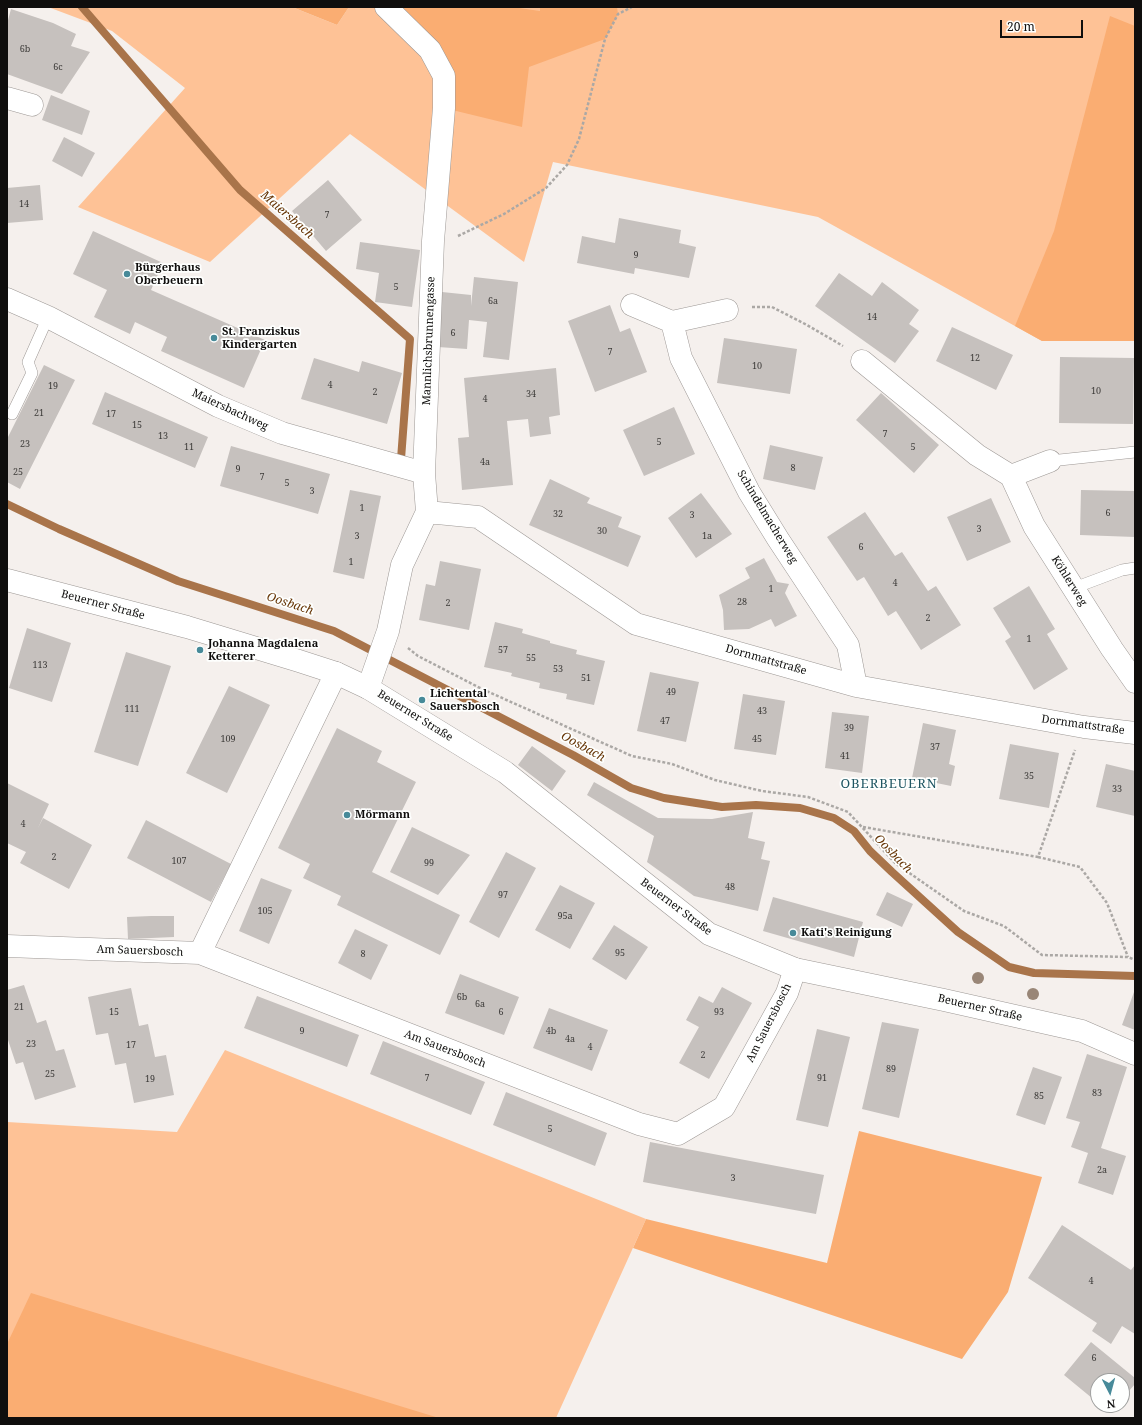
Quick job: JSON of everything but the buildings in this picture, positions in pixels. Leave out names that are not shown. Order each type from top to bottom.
[{"type":"street","name":"Mannlichsbrunnengasse","points":[[368,688],[386,634],[402,565],[427,512],[424,473],[433,241],[444,108],[444,76],[430,50],[386,7]]},
{"type":"street","points":[[7,98],[32,105]]},
{"type":"street","name":"Maiersbachweg","points":[[7,299],[48,317],[218,406],[282,433],[424,473]]},
{"type":"street","points":[[632,305],[672,322],[727,310]]},
{"type":"street","name":"Schindelmacherweg","points":[[672,322],[681,358],[749,492],[848,645],[856,686]]},
{"type":"street","points":[[862,361],[977,455],[1011,476],[1050,461]]},
{"type":"street","name":"Köhlerweg","points":[[1011,476],[1034,526],[1112,649],[1135,682]]},
{"type":"street","name":"Dornmattstraße","points":[[427,512],[478,517],[636,624],[856,686],[1084,727],[1135,733]]},
{"type":"street","name":"Beuerner Straße","points":[[7,580],[187,627],[336,673],[368,688],[505,772],[709,934],[795,969],[1082,1031],[1135,1054]]},
{"type":"street","points":[[200,953],[336,673]]},
{"type":"street","name":"Am Sauersbosch","points":[[7,946],[200,953],[639,1124],[678,1134],[724,1107],[787,993],[795,969]]},
{"type":"lane","points":[[12,414],[32,373],[28,362],[48,317]]},
{"type":"lane","points":[[1050,461],[1135,452]]},
{"type":"lane","points":[[1074,588],[1122,570],[1135,568]]},
{"type":"path","points":[[433,241],[462,235],[504,214],[546,188],[567,165],[579,139],[605,39],[618,14],[632,7]]},
{"type":"path","points":[[727,310],[748,307],[772,307],[836,341],[862,361]]},
{"type":"path","points":[[386,634],[418,656],[470,682],[632,756],[672,764],[715,780],[762,791],[808,797],[848,812],[895,863],[964,911],[1004,926],[1042,955],[1128,957],[1135,960]]},
{"type":"path","points":[[1038,857],[1084,727]]},
{"type":"path","points":[[862,827],[1038,857],[1080,867],[1107,903],[1128,957]]},
{"type":"shaded area","points":[[48,7],[292,7],[337,25],[349,7],[1135,7],[1135,341],[1042,341],[818,217],[553,162],[524,262],[350,134],[210,262],[78,207],[185,88],[112,31]]},
{"type":"shaded area","points":[[292,7],[349,7],[337,25]]},
{"type":"shaded area","points":[[385,7],[512,7],[540,11],[540,7],[617,7],[618,14],[605,39],[529,67],[522,127],[444,108],[444,76]]},
{"type":"shaded area","points":[[1110,16],[1135,26],[1135,341],[1042,341],[1015,326],[1054,231]]},
{"type":"shaded area","points":[[225,1050],[646,1219],[556,1418],[7,1418],[7,1122],[177,1132]]},
{"type":"shaded area","points":[[859,1131],[1042,1177],[1008,1292],[962,1359],[633,1248],[646,1219],[827,1263]]},
{"type":"shaded area","points":[[31,1293],[439,1418],[7,1418],[7,1344]]},
{"type":"waterway","name":"Maiersbach","points":[[82,7],[240,190],[410,339],[401,459]]},
{"type":"waterway","name":"Oosbach","points":[[7,504],[59,529],[178,581],[334,631],[573,755],[631,788],[664,798],[722,807],[756,805],[800,808],[834,818],[854,831],[870,851],[958,932],[1009,967],[1034,973],[1135,976]]},
{"type":"place","name":"Bürgerhaus Oberbeuern","points":[[127,274]]},
{"type":"place","name":"St. Franziskus Kindergarten","points":[[214,338]]},
{"type":"place","name":"Johanna Magdalena Ketterer","points":[[200,650]]},
{"type":"place","name":"Lichtental Sauersbosch","points":[[422,700]]},
{"type":"place","name":"Mörmann","points":[[347,815]]},
{"type":"place","name":"Kati's Reinigung","points":[[793,933]]},
{"type":"district","name":"OBERBEUERN","points":[[889,784]]}]
